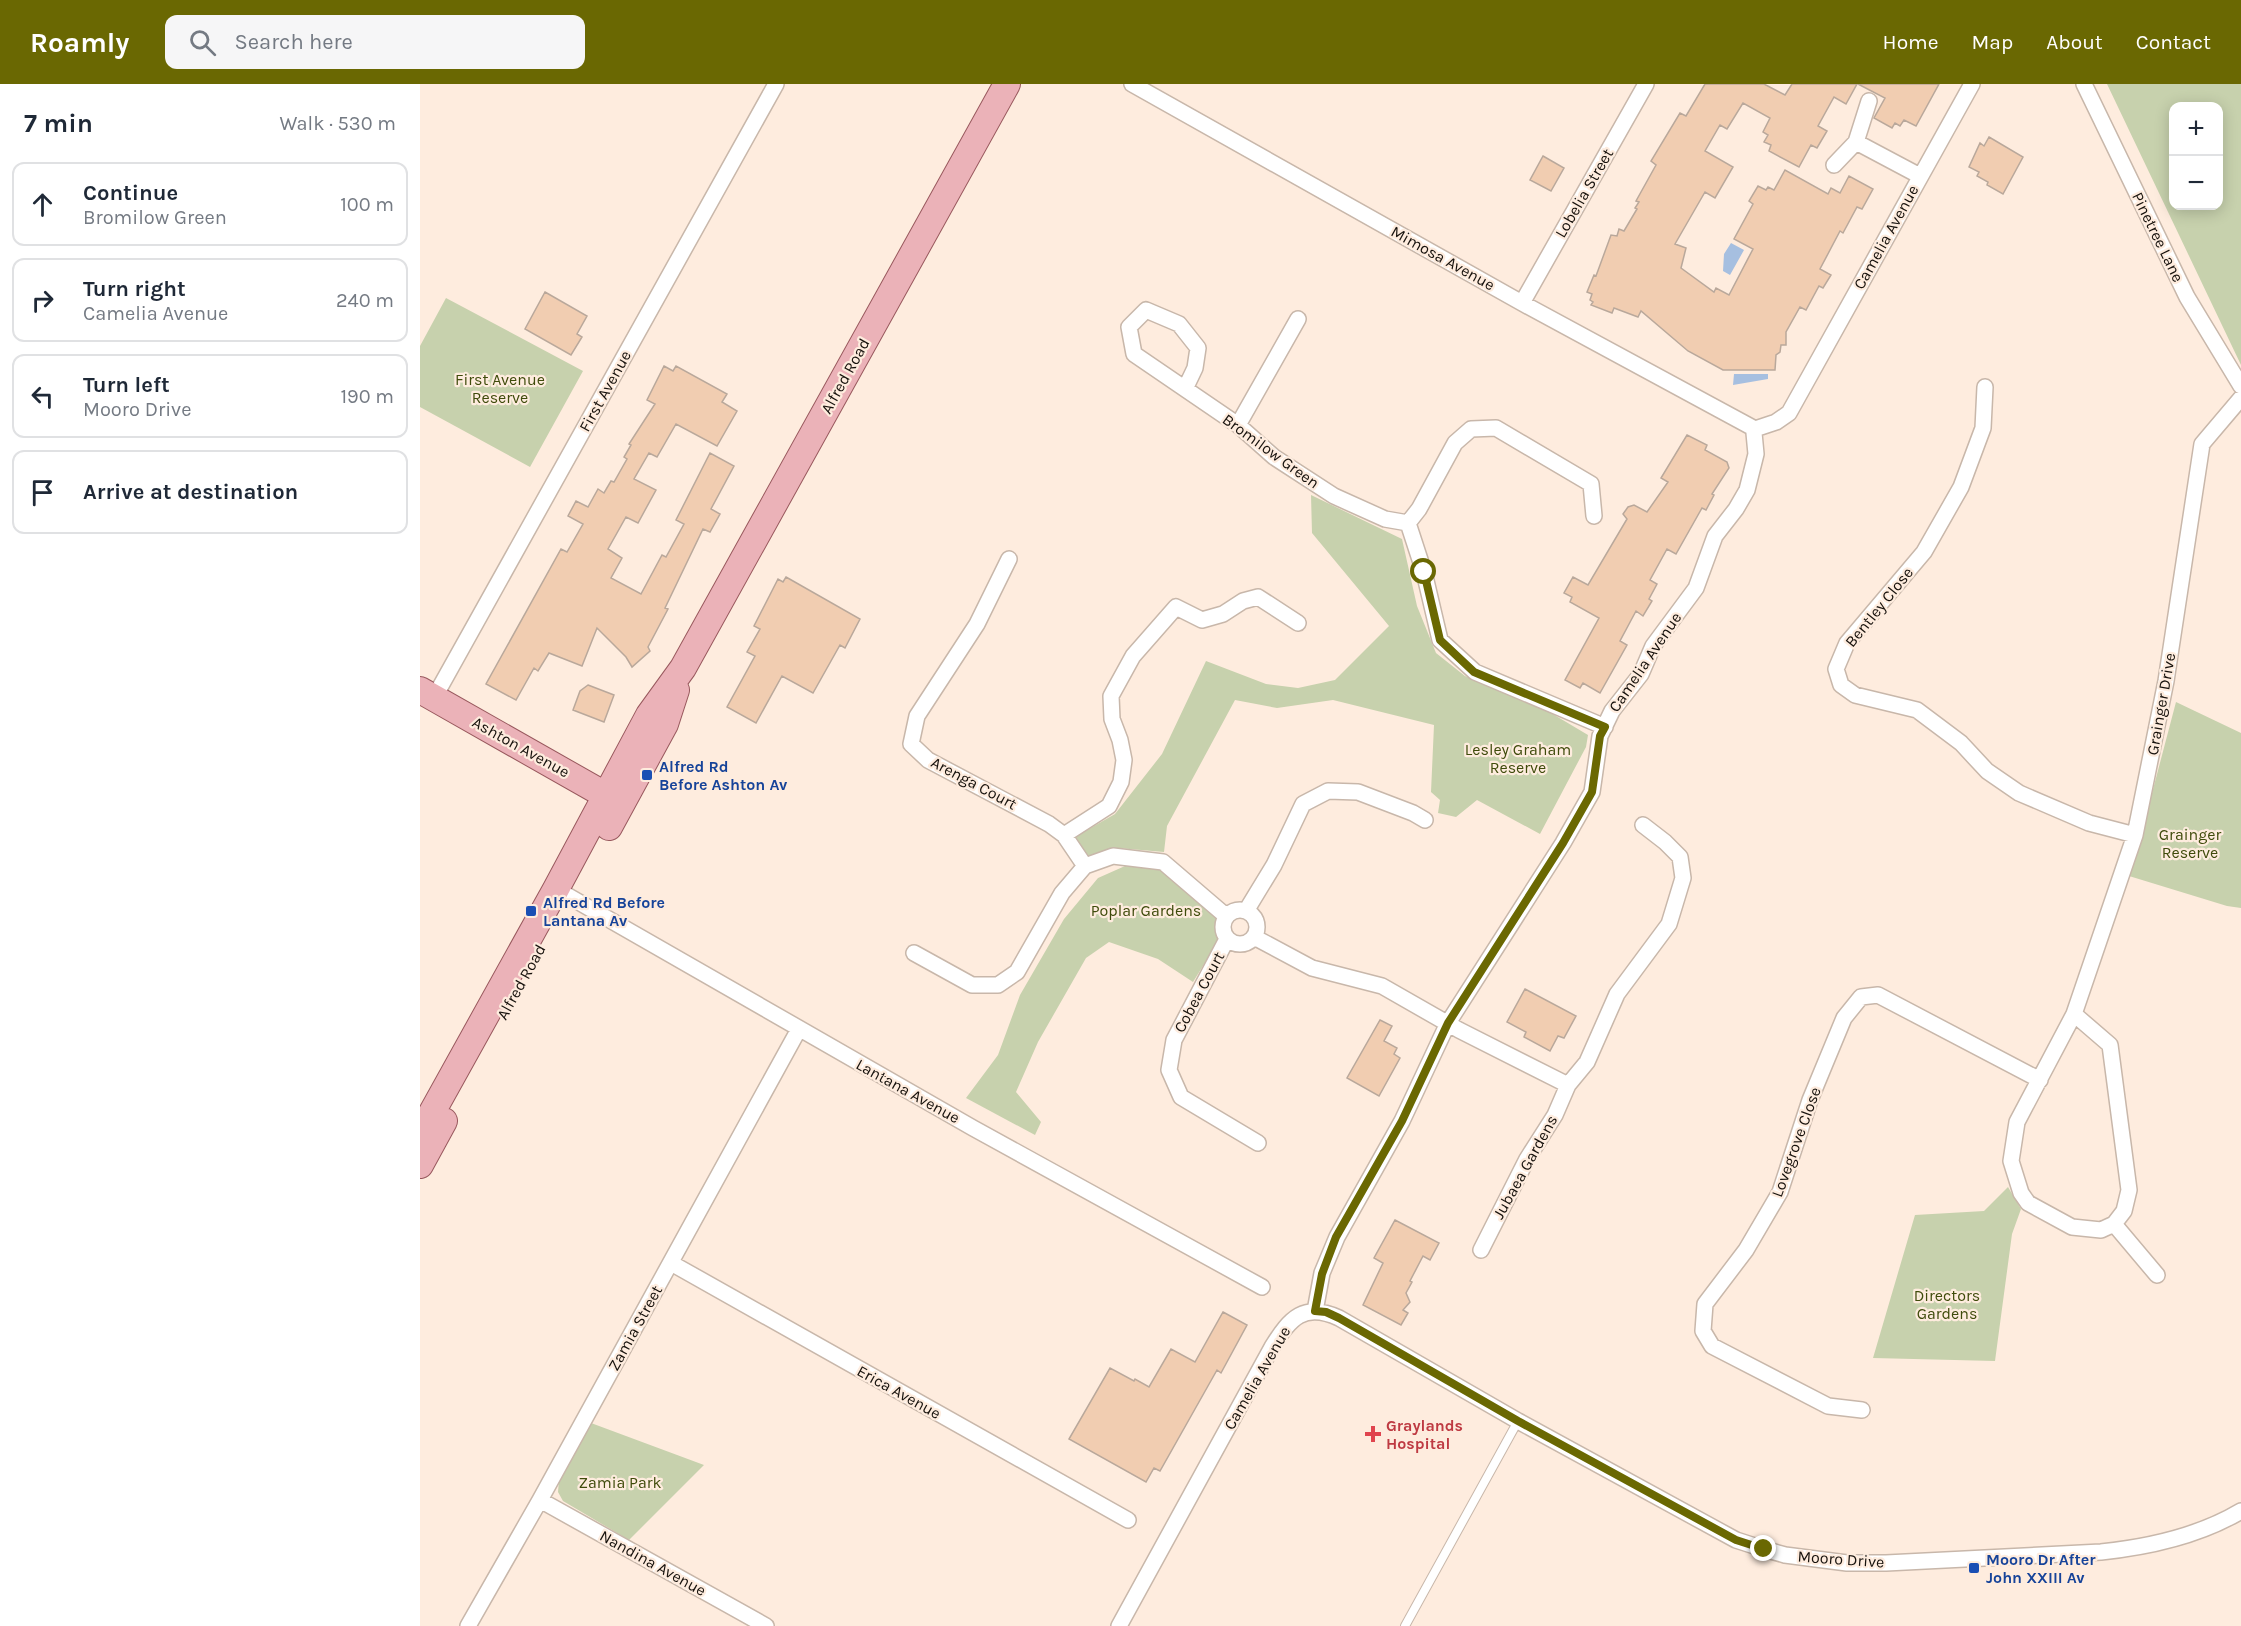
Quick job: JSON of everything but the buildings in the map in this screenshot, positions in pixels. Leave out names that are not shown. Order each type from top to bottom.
[{"type":"main road","name":"Alfred Road","points":[[420,1134],[563,893],[614,799],[665,724],[683,668],[1007,84]]},
{"type":"main road","name":"Ashton Avenue","points":[[427,694],[614,799]]},
{"type":"main road","name":"Alfred Road","points":[[420,1165],[537,952],[563,893]]},
{"type":"street","name":"First Avenue","points":[[427,694],[776,84]]},
{"type":"street","name":"Mimosa Avenue","points":[[1132,84],[1522,303],[1755,429]]},
{"type":"street","name":"Lobelia Street","points":[[1522,303],[1646,84]]},
{"type":"street","name":"Camelia Avenue","points":[[1119,1626],[1272,1347],[1287,1324],[1298,1316],[1315,1311],[1322,1274],[1336,1237],[1402,1121],[1448,1023],[1563,843],[1592,792],[1600,736],[1612,711],[1641,674],[1653,646],[1696,588],[1715,536],[1736,509],[1747,489],[1756,454],[1755,429],[1776,422],[1789,413],[1972,84]]},
{"type":"street","name":"Pinetree Lane","points":[[2084,84],[2187,297],[2241,386]]},
{"type":"street","points":[[1834,165],[1856,142],[1869,101]]},
{"type":"street","points":[[1856,142],[1920,176]]},
{"type":"street","name":"Bromilow Green","points":[[1185,389],[1195,368],[1198,348],[1179,324],[1146,310],[1129,327],[1134,354],[1185,389],[1238,425],[1274,457],[1334,496],[1385,519],[1407,523]]},
{"type":"street","points":[[1238,425],[1298,319]]},
{"type":"street","name":"Bentley Close","points":[[1985,387],[1983,429],[1961,487],[1924,552],[1847,643],[1836,669],[1841,685],[1855,695],[1917,710],[1961,743],[1987,771],[2019,793],[2089,823],[2135,835]]},
{"type":"street","name":"Grainger Drive","points":[[2114,1224],[2102,1230],[2072,1227],[2028,1203],[2020,1193],[2011,1161],[2017,1122],[2074,1014],[2135,835],[2166,681],[2202,444],[2241,398]]},
{"type":"street","points":[[1594,516],[1591,484],[1496,428],[1471,429],[1455,443],[1419,509],[1407,523],[1424,572],[1440,640],[1474,672],[1605,727]]},
{"type":"street","name":"Arenga Court","points":[[1009,559],[977,624],[917,716],[911,744],[928,760],[1049,824],[1064,836],[1085,866]]},
{"type":"street","points":[[1064,836],[1109,806],[1121,782],[1124,760],[1112,718],[1111,696],[1133,656],[1176,607],[1202,620],[1223,614],[1243,601],[1258,597],[1298,623]]},
{"type":"street","points":[[1246,911],[1274,865],[1303,804],[1328,791],[1358,792],[1413,813],[1425,820]]},
{"type":"street","name":"Jubaea Gardens","points":[[1481,1250],[1527,1159],[1555,1115],[1569,1085],[1587,1062],[1617,994],[1669,924],[1683,878],[1680,857],[1643,825]]},
{"type":"street","points":[[914,953],[972,985],[998,985],[1017,972],[1062,893],[1085,866],[1113,856],[1163,862],[1226,916]]},
{"type":"street","name":"Lantana Avenue","points":[[563,893],[799,1029],[1262,1287]]},
{"type":"street","points":[[1236,910],[1246,911],[1255,919],[1254,937],[1244,944],[1232,943],[1227,939],[1222,928],[1226,916],[1236,910]]},
{"type":"street","points":[[1254,937],[1312,968],[1382,986],[1448,1023],[1569,1085]]},
{"type":"street","name":"Cobea Court","points":[[1227,939],[1174,1040],[1169,1070],[1181,1097],[1258,1143]]},
{"type":"street","name":"Lovegrove Close","points":[[1862,1410],[1828,1406],[1713,1346],[1703,1331],[1705,1304],[1746,1250],[1780,1192],[1810,1100],[1844,1018],[1861,997],[1878,995],[2040,1080]]},
{"type":"street","points":[[2074,1014],[2110,1045],[2129,1190],[2124,1210],[2114,1224],[2157,1275]]},
{"type":"street","name":"Zamia Street","points":[[468,1626],[540,1500],[799,1029]]},
{"type":"street","name":"Erica Avenue","points":[[671,1263],[1128,1520]]},
{"type":"street","name":"Mooro Drive","points":[[1315,1311],[1326,1312],[1339,1318],[1518,1421],[1736,1540],[1785,1555],[1847,1563],[1886,1563],[2133,1549],[2191,1534],[2226,1520],[2241,1511]]},
{"type":"street","name":"Nandina Avenue","points":[[540,1500],[766,1626]]},
{"type":"lane","points":[[1405,1626],[1518,1421]]},
{"type":"green space","points":[[2107,84],[2241,84],[2241,365]]},
{"type":"green space","name":"First Avenue Reserve","points":[[446,298],[583,371],[530,467],[420,407],[420,346]]},
{"type":"green space","name":"Lesley Graham Reserve","points":[[1311,495],[1402,539],[1417,606],[1436,653],[1465,676],[1551,713],[1588,735],[1586,747],[1540,834],[1477,800],[1456,817],[1438,813],[1440,800],[1431,792],[1434,725],[1333,700],[1277,708],[1235,700],[1167,826],[1164,852],[1118,848],[1089,858],[1075,837],[1115,814],[1162,754],[1206,661],[1266,684],[1298,688],[1335,680],[1389,626],[1312,533]]},
{"type":"green space","name":"Grainger Reserve","points":[[2176,702],[2241,733],[2241,908],[2227,906],[2129,876]]},
{"type":"green space","name":"Poplar Gardens","points":[[1125,866],[1160,869],[1219,911],[1219,940],[1193,982],[1158,959],[1109,942],[1086,958],[1038,1042],[1016,1092],[1041,1122],[1035,1135],[966,1098],[998,1055],[1020,995],[1064,919],[1098,878]]},
{"type":"green space","name":"Directors Gardens","points":[[2008,1187],[2021,1209],[2012,1234],[1995,1361],[1873,1358],[1915,1215],[1984,1211]]},
{"type":"green space","name":"Zamia Park","points":[[591,1423],[704,1465],[629,1540],[563,1501],[558,1492],[559,1480]]},
{"type":"water","points":[[1731,243],[1744,250],[1730,275],[1723,271],[1724,254]]},
{"type":"water","points":[[1734,374],[1768,374],[1768,379],[1733,385]]},
{"type":"place","name":"Alfred Rd Before Ashton Av","points":[[647,775]]},
{"type":"place","name":"Alfred Rd Before Lantana Av","points":[[531,911]]},
{"type":"place","name":"Graylands Hospital","points":[[1373,1434]]},
{"type":"place","name":"Mooro Dr After John XXIII Av","points":[[1974,1568]]},
{"type":"route","points":[[1424,572],[1440,640],[1474,672],[1605,727],[1600,736],[1592,792],[1563,843],[1468,988],[1448,1023],[1402,1121],[1336,1237],[1322,1274],[1315,1311],[1326,1312],[1339,1318],[1518,1421],[1736,1540],[1764,1549]]}]
